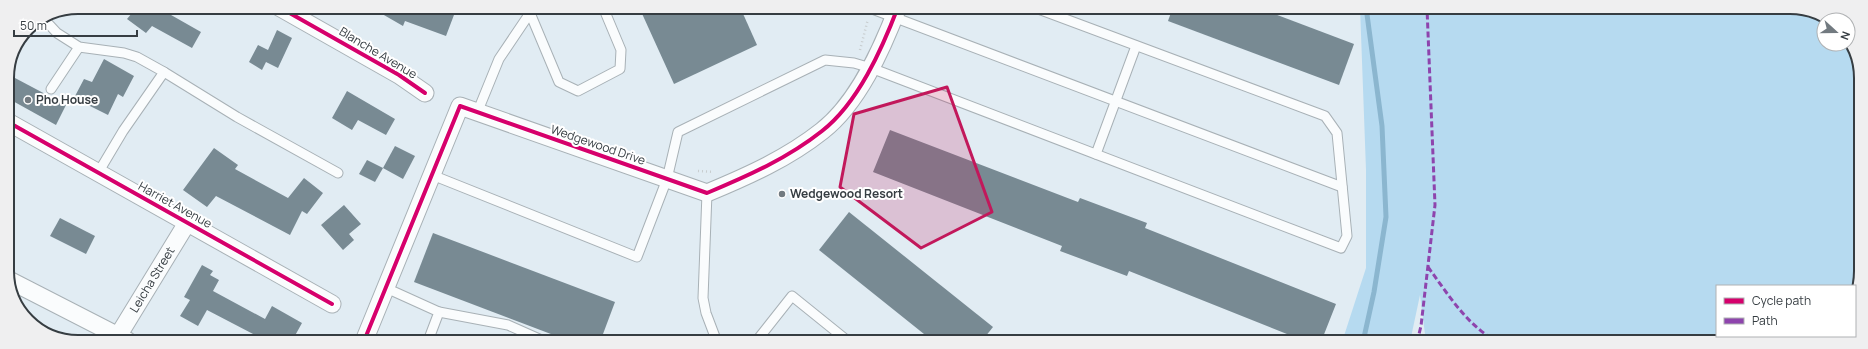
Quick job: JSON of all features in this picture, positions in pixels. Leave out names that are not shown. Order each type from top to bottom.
[{"type":"street","name":"Blanche Avenue","points":[[291,14],[399,75],[425,93]]},
{"type":"street","points":[[707,193],[780,160],[823,130],[850,102],[871,68],[896,14]]},
{"type":"street","name":"Wedgewood Drive","points":[[366,335],[460,106],[707,193]]},
{"type":"street","name":"Harriet Avenue","points":[[14,125],[332,304]]},
{"type":"street","name":"Leicha Street","points":[[125,335],[187,223]]},
{"type":"street","points":[[15,283],[115,335]]},
{"type":"lane","points":[[478,113],[499,59],[529,14]]},
{"type":"lane","points":[[533,14],[558,82],[578,91],[620,69],[621,50],[606,14]]},
{"type":"lane","points":[[899,14],[1115,100],[1342,187]]},
{"type":"lane","points":[[432,175],[637,257],[667,179],[678,132],[825,60],[854,63],[871,68],[1341,248],[1347,236],[1337,133],[1325,116],[1051,14]]},
{"type":"lane","points":[[47,23],[57,33],[79,47],[124,52],[136,57],[164,72],[237,117],[338,173]]},
{"type":"lane","points":[[1096,154],[1136,46]]},
{"type":"lane","points":[[51,89],[79,47]]},
{"type":"lane","points":[[98,173],[124,130],[164,72]]},
{"type":"lane","points":[[707,193],[703,298],[706,312],[714,335]]},
{"type":"lane","points":[[386,288],[439,312],[508,325],[529,335]]},
{"type":"lane","points":[[763,335],[792,296],[840,335]]},
{"type":"lane","points":[[431,335],[439,312]]},
{"type":"highlighted area","points":[[947,87],[992,212],[921,248],[840,187],[854,114]]},
{"type":"shaded area","points":[[1360,14],[1790,14],[1810,17],[1816,20],[1816,52],[1848,52],[1849,54],[1853,66],[1854,78],[1854,271],[1852,285],[1716,285],[1716,335],[1425,335],[1420,295],[1411,335],[1344,335],[1366,268],[1366,170]]},
{"type":"building","points":[[131,14],[169,14],[201,32],[192,48],[152,26],[146,33],[127,19]]},
{"type":"building","points":[[382,14],[454,14],[446,36],[405,21],[403,26]]},
{"type":"building","points":[[642,14],[743,14],[757,45],[674,84]]},
{"type":"building","points":[[1170,14],[1275,14],[1354,44],[1339,85],[1168,21]]},
{"type":"building","points":[[277,30],[292,38],[278,68],[266,62],[262,70],[249,62],[258,45],[268,50]]},
{"type":"building","points":[[104,59],[134,76],[123,97],[118,94],[108,115],[74,98],[84,79],[92,82]]},
{"type":"building","points":[[15,78],[66,105],[56,125],[14,102]]},
{"type":"building","points":[[347,91],[395,119],[386,135],[358,120],[352,130],[332,118]]},
{"type":"building","points":[[890,130],[1078,202],[1080,198],[1147,223],[1145,228],[1336,304],[1324,335],[1289,335],[1129,271],[1127,276],[1060,251],[1062,246],[873,172]]},
{"type":"building","points":[[395,146],[415,156],[403,179],[383,168]]},
{"type":"building","points":[[214,148],[238,165],[235,169],[288,198],[304,178],[323,193],[307,214],[302,211],[290,235],[216,196],[207,207],[183,190]]},
{"type":"building","points":[[367,160],[383,168],[375,182],[359,174]]},
{"type":"building","points":[[344,205],[361,224],[349,234],[354,240],[343,250],[321,225]]},
{"type":"building","points":[[849,212],[993,327],[987,335],[925,335],[819,250]]},
{"type":"building","points":[[60,218],[95,236],[86,254],[50,236]]},
{"type":"building","points":[[433,233],[615,302],[603,335],[554,335],[414,282]]},
{"type":"building","points":[[202,265],[213,271],[210,275],[219,280],[213,291],[265,319],[272,306],[302,323],[295,335],[255,335],[207,310],[198,326],[180,316],[190,300],[184,297]]},
{"type":"waterway","points":[[1365,335],[1374,292],[1386,217],[1382,126],[1367,14]]},
{"type":"marked path","points":[[1419,335],[1435,205],[1427,14]]},
{"type":"marked path","points":[[1428,267],[1459,309],[1487,335]]},
{"type":"cycle path","points":[[291,14],[399,75],[425,93]]},
{"type":"cycle path","points":[[366,335],[460,106],[707,193],[752,173],[795,150],[822,131],[835,119],[847,106],[868,74],[895,14]]},
{"type":"cycle path","points":[[14,125],[332,304]]},
{"type":"place","name":"Pho House","points":[[28,100]]},
{"type":"place","name":"Wedgewood Resort","points":[[782,194]]}]
